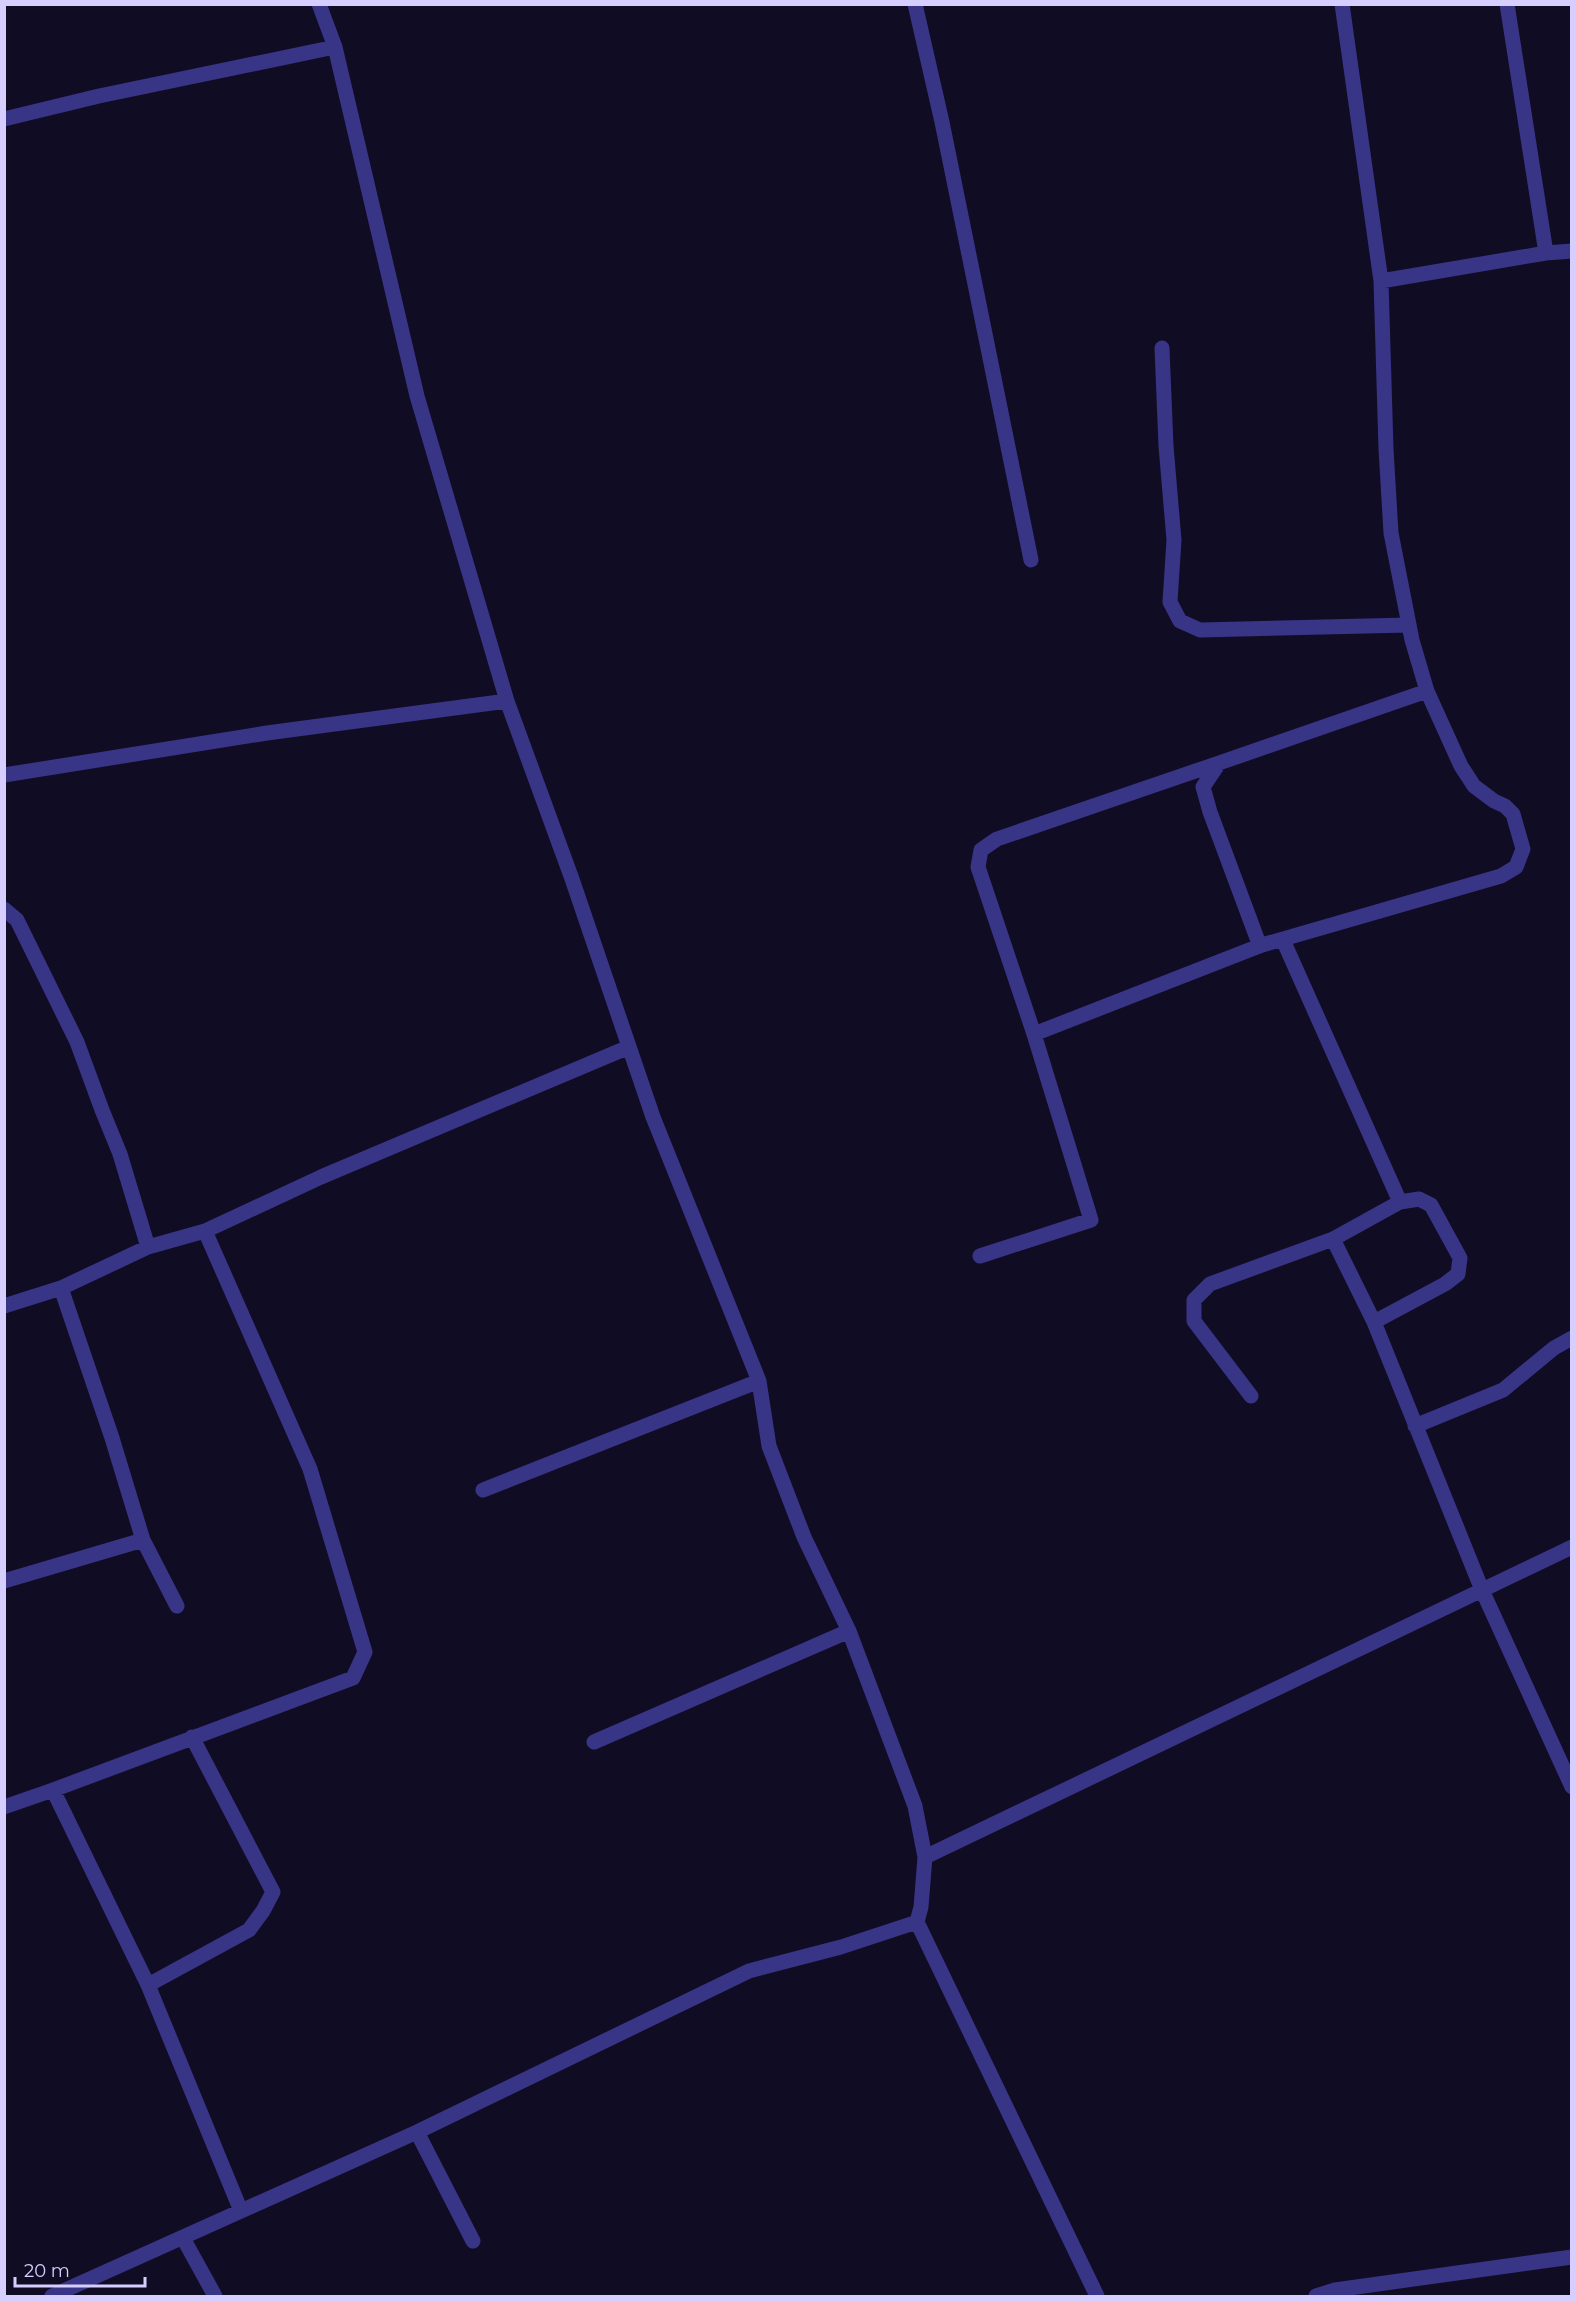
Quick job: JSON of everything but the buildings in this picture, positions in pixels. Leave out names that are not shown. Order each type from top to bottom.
[{"type":"street","points":[[319,4],[335,47],[417,396],[507,701],[572,879],[653,1117],[759,1382],[769,1446],[804,1537],[849,1631],[915,1806],[925,1857],[921,1907],[917,1922],[1097,2296]]},
{"type":"street","points":[[915,4],[942,122],[1031,560]]},
{"type":"street","points":[[1034,1034],[1262,945],[1501,876],[1516,867],[1523,849],[1513,814],[1505,806],[1474,786],[1461,766],[1427,690],[1409,625],[1391,533],[1385,438],[1381,281],[1342,4]]},
{"type":"street","points":[[1507,4],[1546,253]]},
{"type":"street","points":[[4,120],[99,96],[335,47]]},
{"type":"street","points":[[1381,281],[1572,250]]},
{"type":"street","points":[[1162,348],[1166,446],[1174,540],[1170,602],[1180,621],[1200,630],[1409,625]]},
{"type":"street","points":[[980,1256],[1091,1220],[1034,1034],[978,867],[981,850],[997,839],[1427,690]]},
{"type":"street","points":[[4,775],[267,733],[507,701]]},
{"type":"street","points":[[1219,763],[1203,787],[1258,941],[1262,945]]},
{"type":"street","points":[[4,909],[17,920],[77,1042],[120,1154],[148,1247]]},
{"type":"street","points":[[1283,940],[1400,1202]]},
{"type":"street","points":[[4,1306],[60,1288],[148,1247],[205,1231],[321,1177],[629,1047]]},
{"type":"street","points":[[1251,1396],[1194,1322],[1194,1300],[1210,1284],[1333,1239],[1400,1202],[1419,1199],[1431,1205],[1460,1258],[1458,1274],[1445,1284],[1374,1322]]},
{"type":"street","points":[[4,1807],[353,1678],[365,1652],[310,1469],[205,1231]]},
{"type":"street","points":[[1333,1239],[1374,1322],[1482,1590],[1572,1787]]},
{"type":"street","points":[[60,1288],[112,1438],[143,1540],[177,1606]]},
{"type":"street","points":[[1415,1426],[1503,1390],[1554,1348],[1572,1338]]},
{"type":"street","points":[[483,1490],[759,1382]]},
{"type":"street","points":[[4,1581],[143,1540]]},
{"type":"street","points":[[925,1857],[1572,1547]]},
{"type":"street","points":[[594,1742],[849,1631]]},
{"type":"street","points":[[148,1985],[249,1930],[273,1892],[192,1737]]},
{"type":"street","points":[[53,1790],[148,1985],[241,2211]]},
{"type":"street","points":[[52,2296],[417,2132],[749,1971],[841,1947],[917,1922]]},
{"type":"street","points":[[417,2132],[473,2241]]},
{"type":"street","points":[[183,2238],[215,2296]]},
{"type":"street","points":[[1316,2296],[1335,2290],[1572,2257]]}]
